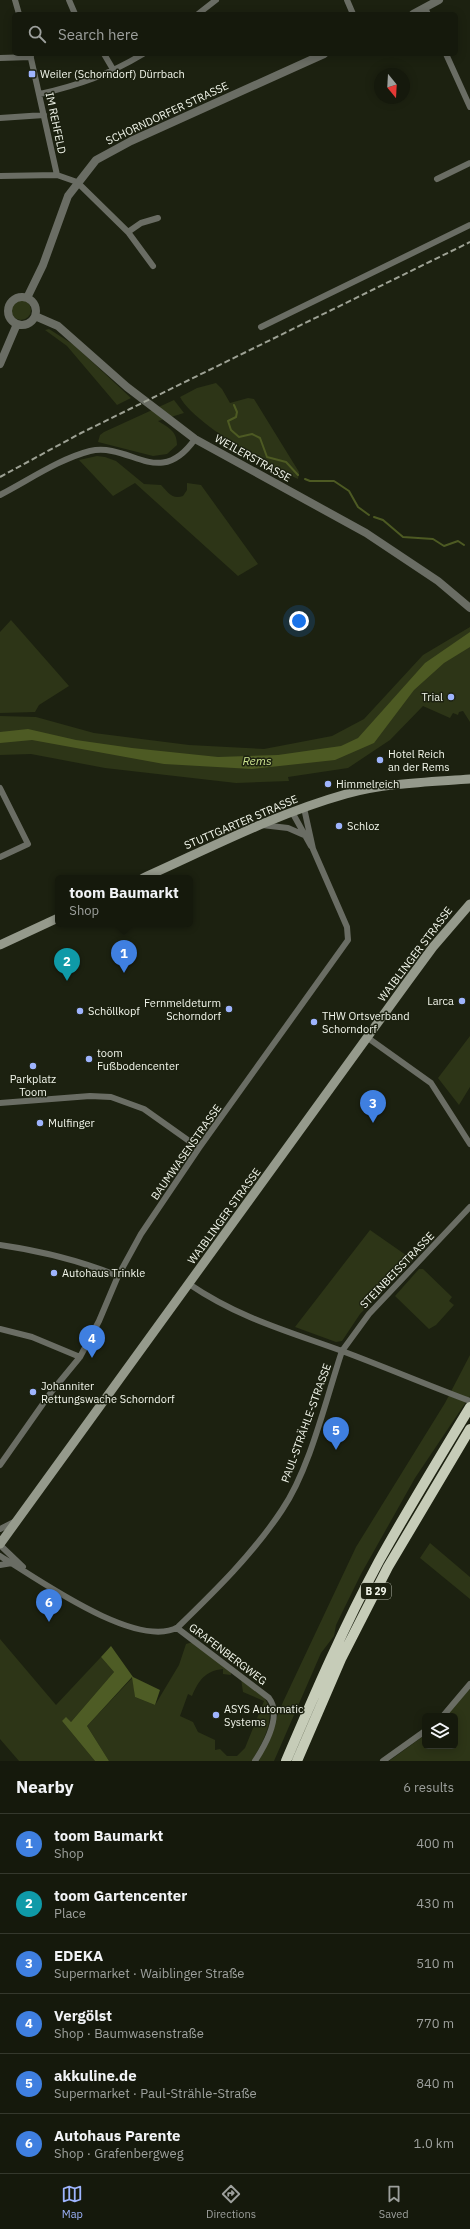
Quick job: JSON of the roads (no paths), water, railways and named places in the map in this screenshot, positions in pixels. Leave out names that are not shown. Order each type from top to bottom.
[{"type":"highway","name":"B 29","points":[[286,1761],[337,1646],[379,1562],[430,1472],[470,1407]]},
{"type":"highway","name":"B 29","points":[[297,1761],[341,1659],[388,1567],[439,1477],[470,1429]]},
{"type":"main road","name":"STUTTGARTER STRASSE","points":[[150,875],[260,824],[304,808],[364,790],[470,779]]},
{"type":"main road","name":"WAIBLINGER STRASSE","points":[[0,1544],[433,947],[470,904]]},
{"type":"main road","points":[[0,945],[55,919]]},
{"type":"street","points":[[15,0],[18,12]]},
{"type":"street","points":[[69,0],[74,12]]},
{"type":"street","points":[[200,12],[209,2],[216,0]]},
{"type":"street","points":[[347,0],[352,12]]},
{"type":"street","points":[[426,11],[439,0]]},
{"type":"street","points":[[0,58],[30,56]]},
{"type":"street","name":"IM REHFELD","points":[[30,56],[40,94],[57,175]]},
{"type":"street","points":[[105,56],[114,71]]},
{"type":"street","points":[[40,94],[114,71],[139,56]]},
{"type":"street","name":"SCHORNDORFER STRASSE","points":[[27,298],[43,265],[68,196],[76,182],[96,160],[114,149],[320,56]]},
{"type":"street","points":[[447,56],[470,107]]},
{"type":"street","points":[[0,118],[44,115]]},
{"type":"street","points":[[437,178],[470,163]]},
{"type":"street","points":[[0,176],[57,175],[76,182],[128,232],[153,266]]},
{"type":"street","points":[[128,232],[141,223],[158,218]]},
{"type":"street","points":[[261,327],[470,225]]},
{"type":"street","points":[[18,297],[27,298],[34,303],[35,316],[29,322],[18,324],[10,318],[9,306],[18,297]]},
{"type":"street","name":"WEILERSTRASSE","points":[[35,316],[58,326],[127,387],[195,439],[366,533],[438,581],[470,608]]},
{"type":"street","points":[[0,364],[18,324]]},
{"type":"street","points":[[0,495],[77,455],[103,450],[146,462],[157,463],[168,461],[184,453],[195,439]]},
{"type":"street","points":[[0,788],[28,844],[0,857]]},
{"type":"street","name":"BAUMWASENSTRASSE","points":[[304,808],[312,849]]},
{"type":"street","name":"BAUMWASENSTRASSE","points":[[0,1465],[52,1391],[80,1357],[99,1321],[118,1276],[141,1234],[199,1148],[348,940],[347,927],[312,849],[292,812]]},
{"type":"street","points":[[260,824],[288,828],[304,835]]},
{"type":"street","points":[[368,1038],[431,1083],[468,1135],[470,1144]]},
{"type":"street","points":[[0,1103],[90,1096],[112,1097],[144,1109],[199,1148]]},
{"type":"street","name":"STEINBEISSTRASSE","points":[[342,1351],[369,1314],[470,1206]]},
{"type":"street","points":[[0,1245],[44,1251],[85,1262],[118,1276]]},
{"type":"street","points":[[190,1284],[228,1308],[266,1325],[342,1351],[470,1402]]},
{"type":"street","points":[[0,1329],[32,1337],[80,1357]]},
{"type":"street","name":"PAUL-STRÄHLE-STRASSE","points":[[177,1628],[235,1570],[282,1510],[296,1485],[309,1451],[342,1351]]},
{"type":"street","points":[[0,1529],[18,1520]]},
{"type":"street","name":"GRAFENBERGWEG","points":[[0,1544],[25,1570]]},
{"type":"street","name":"GRAFENBERGWEG","points":[[0,1556],[25,1570],[72,1601],[117,1622],[155,1631],[177,1628],[269,1698],[274,1704],[276,1713],[255,1761]]},
{"type":"street","points":[[0,1565],[12,1563]]},
{"type":"street","points":[[446,1713],[454,1706],[470,1684]]},
{"type":"street","points":[[383,1761],[422,1733]]},
{"type":"water","name":"Rems","points":[[470,632],[470,647],[444,663],[414,690],[374,743],[335,760],[252,769],[164,764],[32,740],[0,743],[0,732],[28,729],[76,740],[132,748],[218,757],[278,755],[341,746],[358,738],[425,663]]},
{"type":"waterway","points":[[234,405],[237,412],[236,417],[228,421],[231,430],[239,437],[252,434],[260,438],[267,457],[286,462],[298,475]]},
{"type":"waterway","points":[[305,479],[310,481],[334,481],[349,491],[358,507],[369,515]]},
{"type":"waterway","points":[[374,517],[383,520],[403,537],[433,539],[444,546],[458,541],[464,545]]},
{"type":"railway","points":[[0,477],[81,433],[470,242]]},
{"type":"place","name":"Weiler (Schorndorf) Dürrbach","points":[[32,74]]},
{"type":"place","name":"Trial","points":[[451,697]]},
{"type":"place","name":"Hotel Reich an der Rems","points":[[380,760]]},
{"type":"place","name":"Himmelreich","points":[[328,784]]},
{"type":"place","name":"Schloz","points":[[339,826]]},
{"type":"place","name":"toom Baumarkt","points":[[124,973]]},
{"type":"place","name":"toom Gartencenter","points":[[67,981]]},
{"type":"place","name":"Larca","points":[[462,1001]]},
{"type":"place","name":"Fernmeldeturm Schorndorf","points":[[229,1009]]},
{"type":"place","name":"Schöllkopf","points":[[80,1011]]},
{"type":"place","name":"THW Ortsverband Schorndorf","points":[[314,1022]]},
{"type":"place","name":"toom Fußbodencenter","points":[[89,1059]]},
{"type":"place","name":"Parkplatz Toom","points":[[33,1066]]},
{"type":"place","name":"Mulfinger","points":[[40,1123]]},
{"type":"place","name":"EDEKA","points":[[373,1123]]},
{"type":"place","name":"Autohaus Trinkle","points":[[54,1273]]},
{"type":"place","name":"Vergölst","points":[[92,1358]]},
{"type":"place","name":"Johanniter Rettungswache Schorndorf","points":[[33,1392]]},
{"type":"place","name":"akkuline.de","points":[[336,1450]]},
{"type":"place","name":"Autohaus Parente","points":[[49,1622]]},
{"type":"place","name":"ASYS Automatic Systems","points":[[216,1715]]}]
